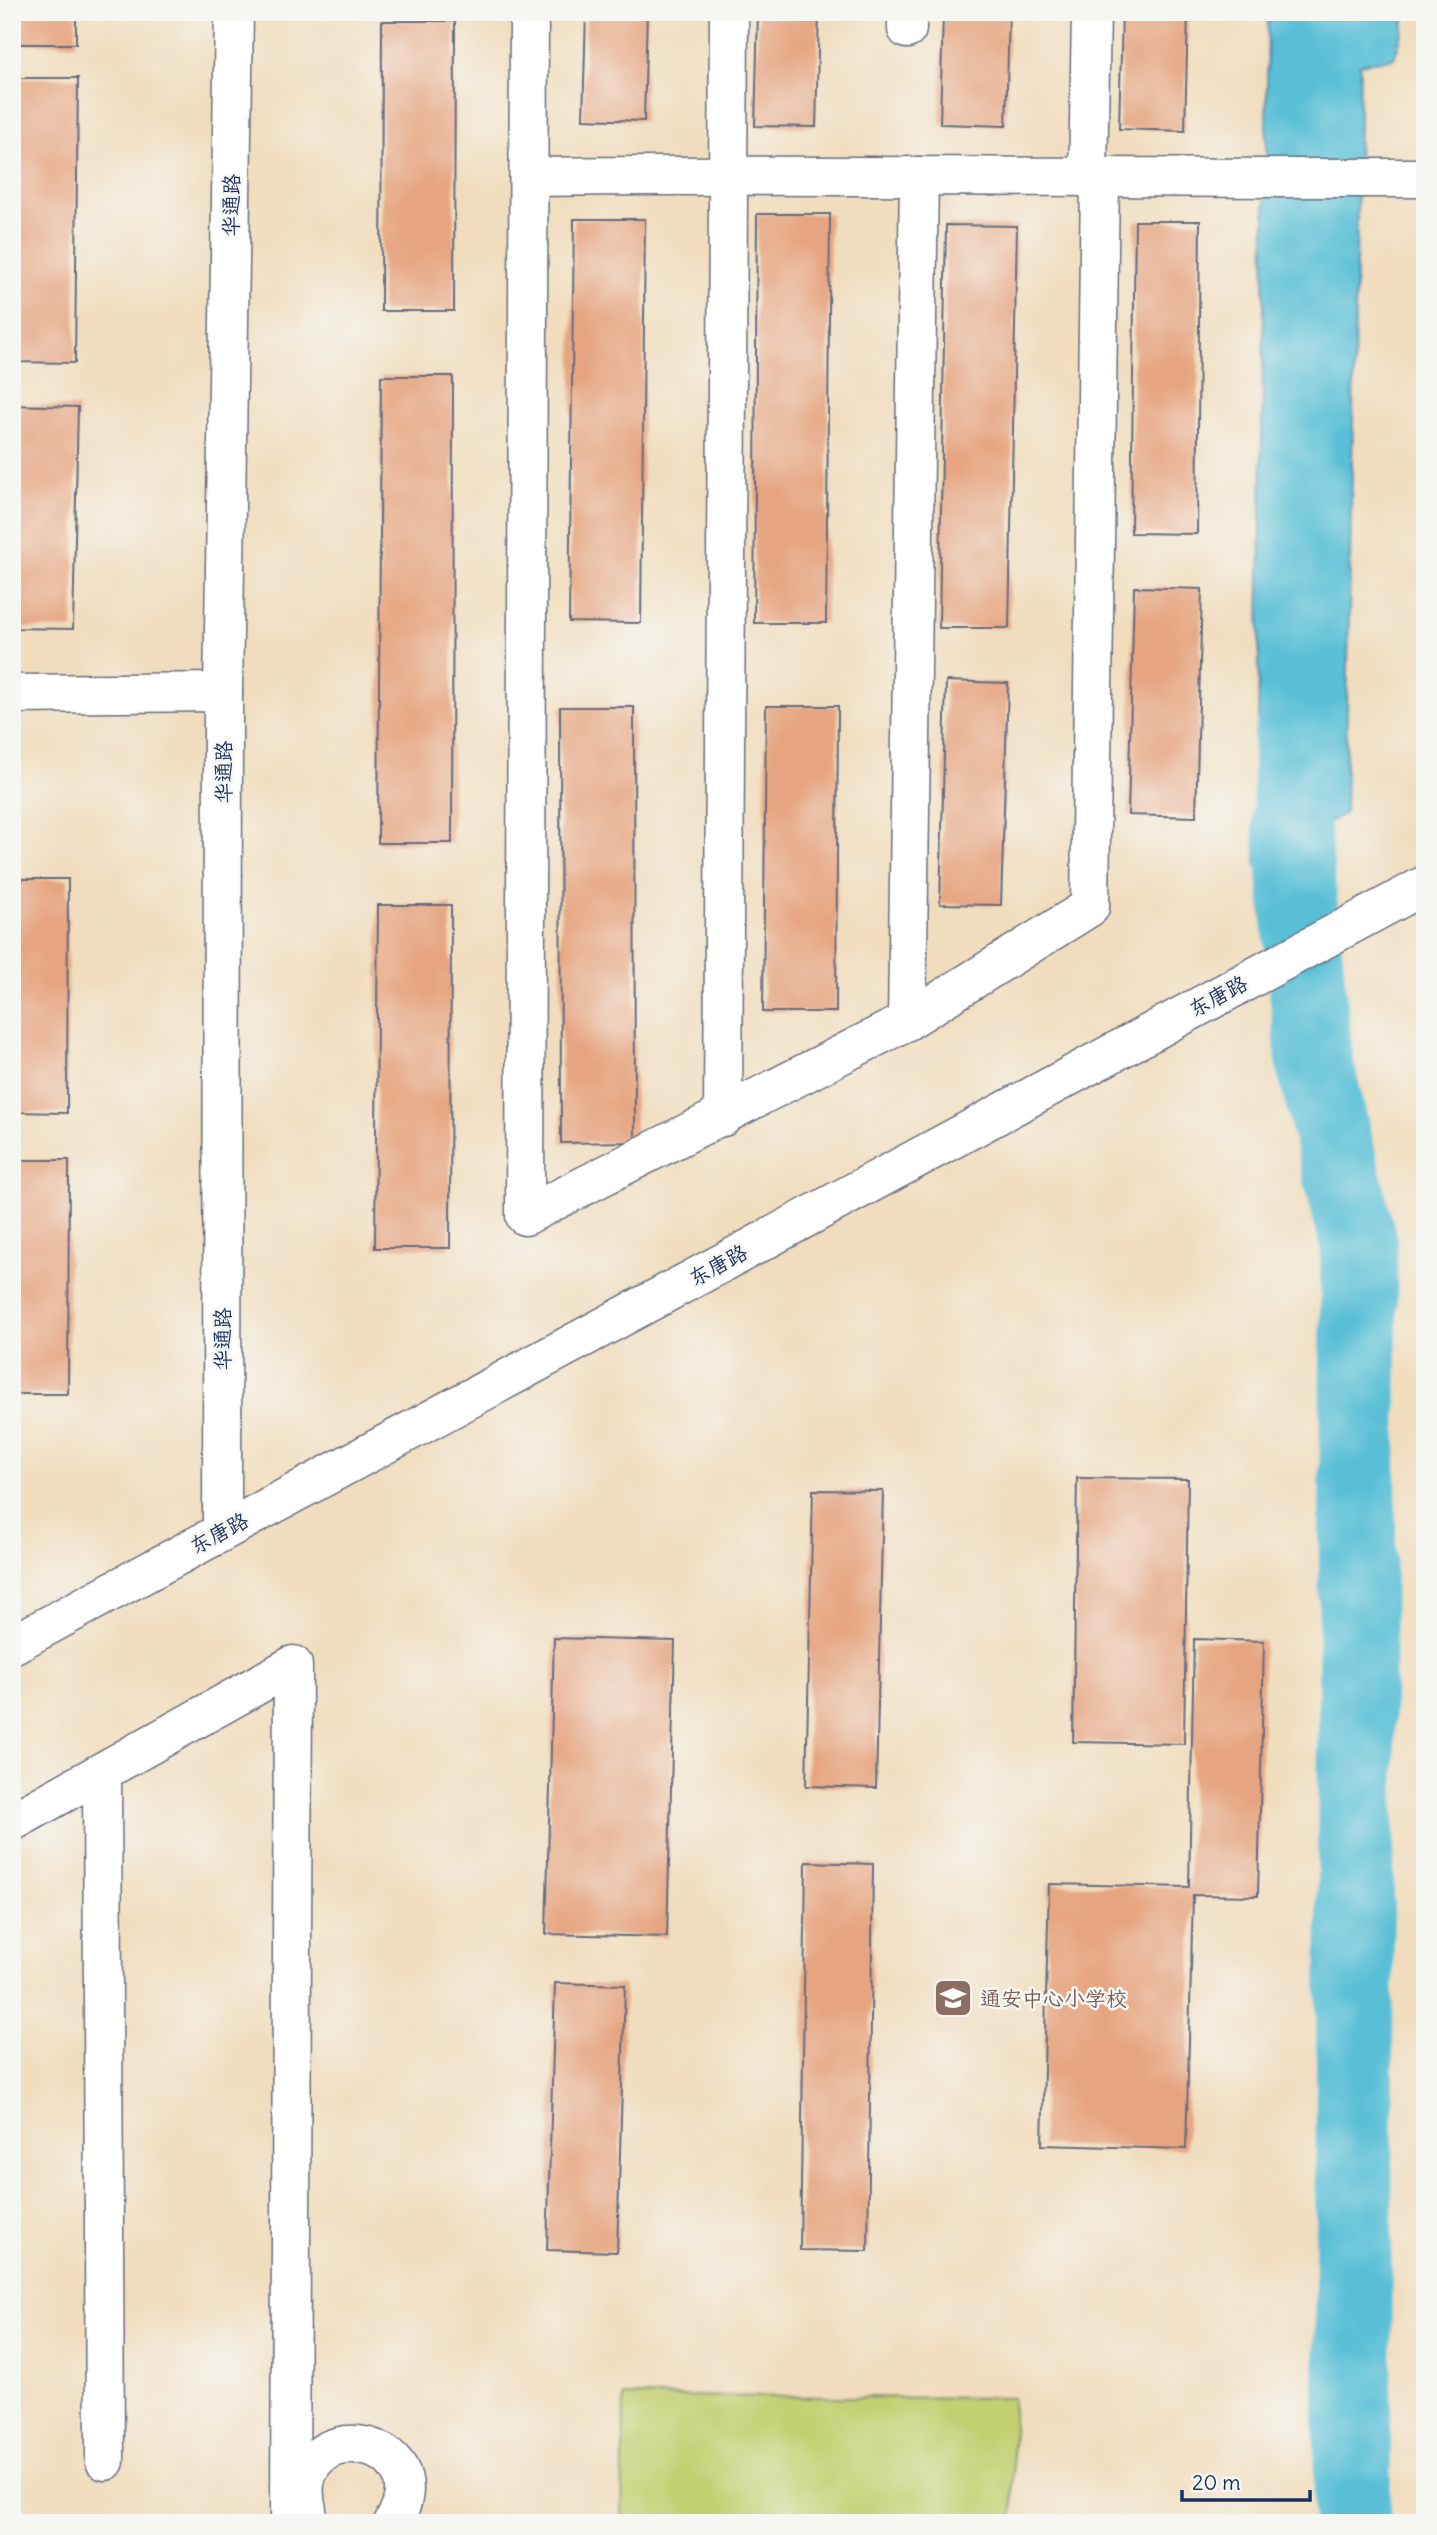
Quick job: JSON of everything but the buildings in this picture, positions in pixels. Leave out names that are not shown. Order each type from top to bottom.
[{"type":"street","name":"华通路","points":[[222,1531],[223,692],[234,12]]},
{"type":"street","points":[[529,12],[525,1216],[907,1021],[1090,907],[1094,179],[1091,12]]},
{"type":"street","points":[[723,1117],[729,12]]},
{"type":"street","points":[[529,177],[728,175],[1094,179],[1425,178]]},
{"type":"street","points":[[907,1021],[919,176]]},
{"type":"street","points":[[12,694],[223,692]]},
{"type":"street","name":"东唐路","points":[[12,1645],[1411,892]]},
{"type":"street","points":[[12,1822],[293,1665],[300,2520]]},
{"type":"street","points":[[102,1772],[105,2461]]},
{"type":"street","points":[[300,2520],[309,2473],[318,2458],[332,2448],[348,2443],[366,2444],[389,2456],[399,2471],[404,2488],[401,2511],[393,2523]]},
{"type":"green space","points":[[624,2396],[1013,2398],[1013,2523],[622,2523]]},
{"type":"water","points":[[1268,12],[1405,12],[1403,31],[1394,58],[1360,64],[1345,813],[1256,864]]},
{"type":"waterway","points":[[1292,737],[1291,824],[1315,1065],[1359,1245],[1352,2523]]},
{"type":"place","name":"通安中心小学校","points":[[953,1998]]}]
